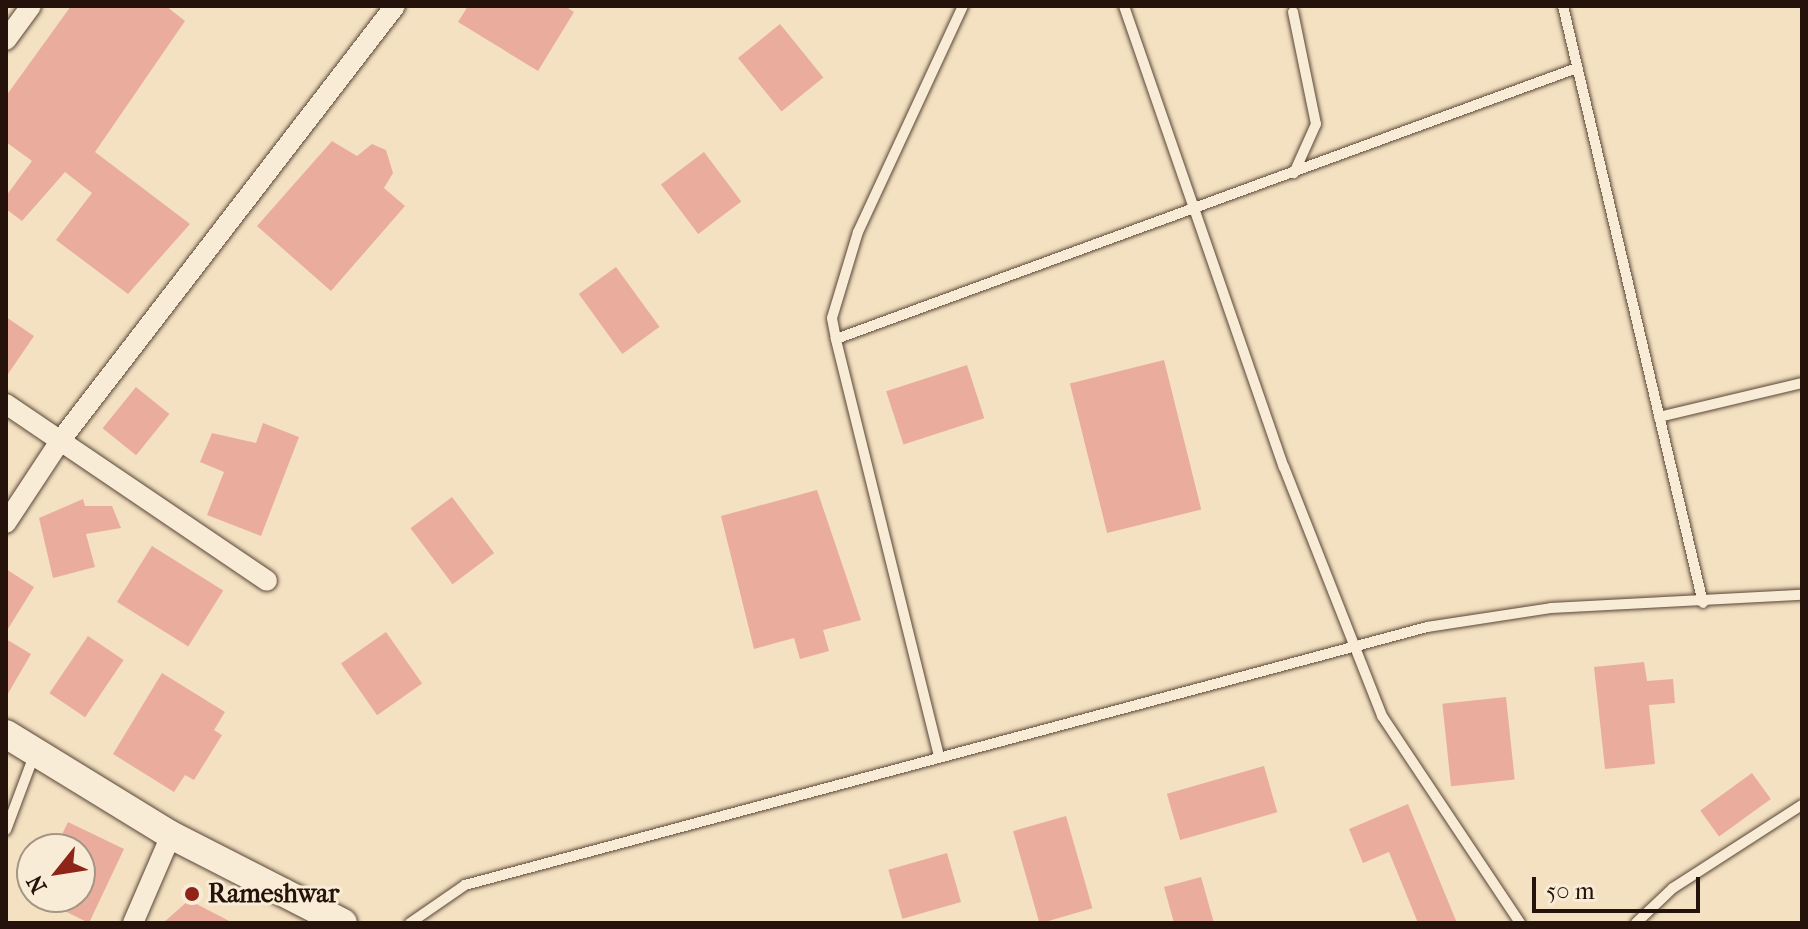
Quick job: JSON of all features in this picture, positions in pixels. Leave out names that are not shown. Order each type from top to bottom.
[{"type":"main road","points":[[6,734],[171,835],[343,923]]},
{"type":"street","points":[[6,40],[31,6]]},
{"type":"street","points":[[6,523],[60,441],[395,6]]},
{"type":"street","points":[[6,404],[267,581]]},
{"type":"street","points":[[133,923],[171,835]]},
{"type":"lane","points":[[939,756],[832,318],[858,232],[963,6]]},
{"type":"lane","points":[[1124,6],[1193,211],[1355,648],[1408,761],[1520,923]]},
{"type":"lane","points":[[1563,6],[1703,603]]},
{"type":"lane","points":[[1293,12],[1316,124],[1294,173]]},
{"type":"lane","points":[[836,339],[1193,211],[1577,68]]},
{"type":"lane","points":[[1659,417],[1802,383]]},
{"type":"lane","points":[[410,923],[465,885],[1427,627],[1551,608],[1703,603],[1802,595]]},
{"type":"lane","points":[[7,823],[35,752]]},
{"type":"lane","points":[[1636,923],[1673,888],[1802,805]]},
{"type":"building","points":[[71,6],[166,6],[185,21],[95,152],[190,224],[128,294],[56,240],[92,193],[65,172],[22,221],[6,209],[6,196],[32,161],[6,142],[6,96]]},
{"type":"building","points":[[468,6],[565,6],[574,12],[538,71],[458,22]]},
{"type":"building","points":[[780,24],[823,78],[781,112],[738,58]]},
{"type":"building","points":[[332,141],[357,156],[372,144],[386,150],[393,173],[384,188],[405,206],[331,291],[257,226]]},
{"type":"building","points":[[704,152],[741,202],[698,234],[661,184]]},
{"type":"building","points":[[616,267],[659,327],[622,354],[579,294]]},
{"type":"building","points":[[6,317],[34,336],[6,377]]},
{"type":"building","points":[[1164,360],[1201,509],[1107,533],[1070,383]]},
{"type":"building","points":[[967,365],[984,418],[903,445],[886,391]]},
{"type":"building","points":[[136,387],[169,414],[136,455],[103,428]]},
{"type":"building","points":[[263,423],[299,437],[261,536],[207,515],[224,472],[200,462],[212,433],[256,443]]},
{"type":"building","points":[[817,490],[861,620],[823,630],[829,651],[800,659],[794,638],[754,649],[721,516]]},
{"type":"building","points":[[452,497],[494,553],[453,584],[410,528]]},
{"type":"building","points":[[83,499],[85,506],[112,506],[121,528],[86,534],[95,567],[53,578],[39,518]]},
{"type":"building","points":[[152,546],[223,591],[188,646],[117,602]]},
{"type":"building","points":[[6,569],[34,587],[6,632]]},
{"type":"building","points":[[386,632],[422,684],[377,715],[341,664]]},
{"type":"building","points":[[88,636],[124,660],[85,717],[49,693]]},
{"type":"building","points":[[6,639],[31,654],[6,697]]},
{"type":"building","points":[[1644,662],[1647,681],[1673,679],[1675,703],[1649,705],[1655,764],[1605,769],[1594,667]]},
{"type":"building","points":[[162,673],[225,712],[214,730],[222,735],[194,780],[185,775],[174,792],[113,754]]},
{"type":"building","points":[[1506,697],[1515,780],[1451,786],[1442,704]]},
{"type":"building","points":[[1264,766],[1277,812],[1180,840],[1167,794]]},
{"type":"building","points":[[1752,773],[1771,799],[1719,837],[1700,811]]},
{"type":"building","points":[[1408,804],[1457,923],[1418,923],[1389,852],[1363,863],[1349,829]]},
{"type":"building","points":[[1066,816],[1092,908],[1039,923],[1013,831]]},
{"type":"building","points":[[68,822],[91,833],[63,833]]},
{"type":"building","points":[[96,836],[124,849],[96,908]]},
{"type":"building","points":[[947,853],[961,902],[902,919],[888,870]]},
{"type":"building","points":[[1201,877],[1214,923],[1174,923],[1164,887]]},
{"type":"building","points":[[189,900],[233,923],[163,923]]},
{"type":"building","points":[[69,913],[94,913],[89,923]]},
{"type":"place","name":"Rameshwar","points":[[192,894]]}]
